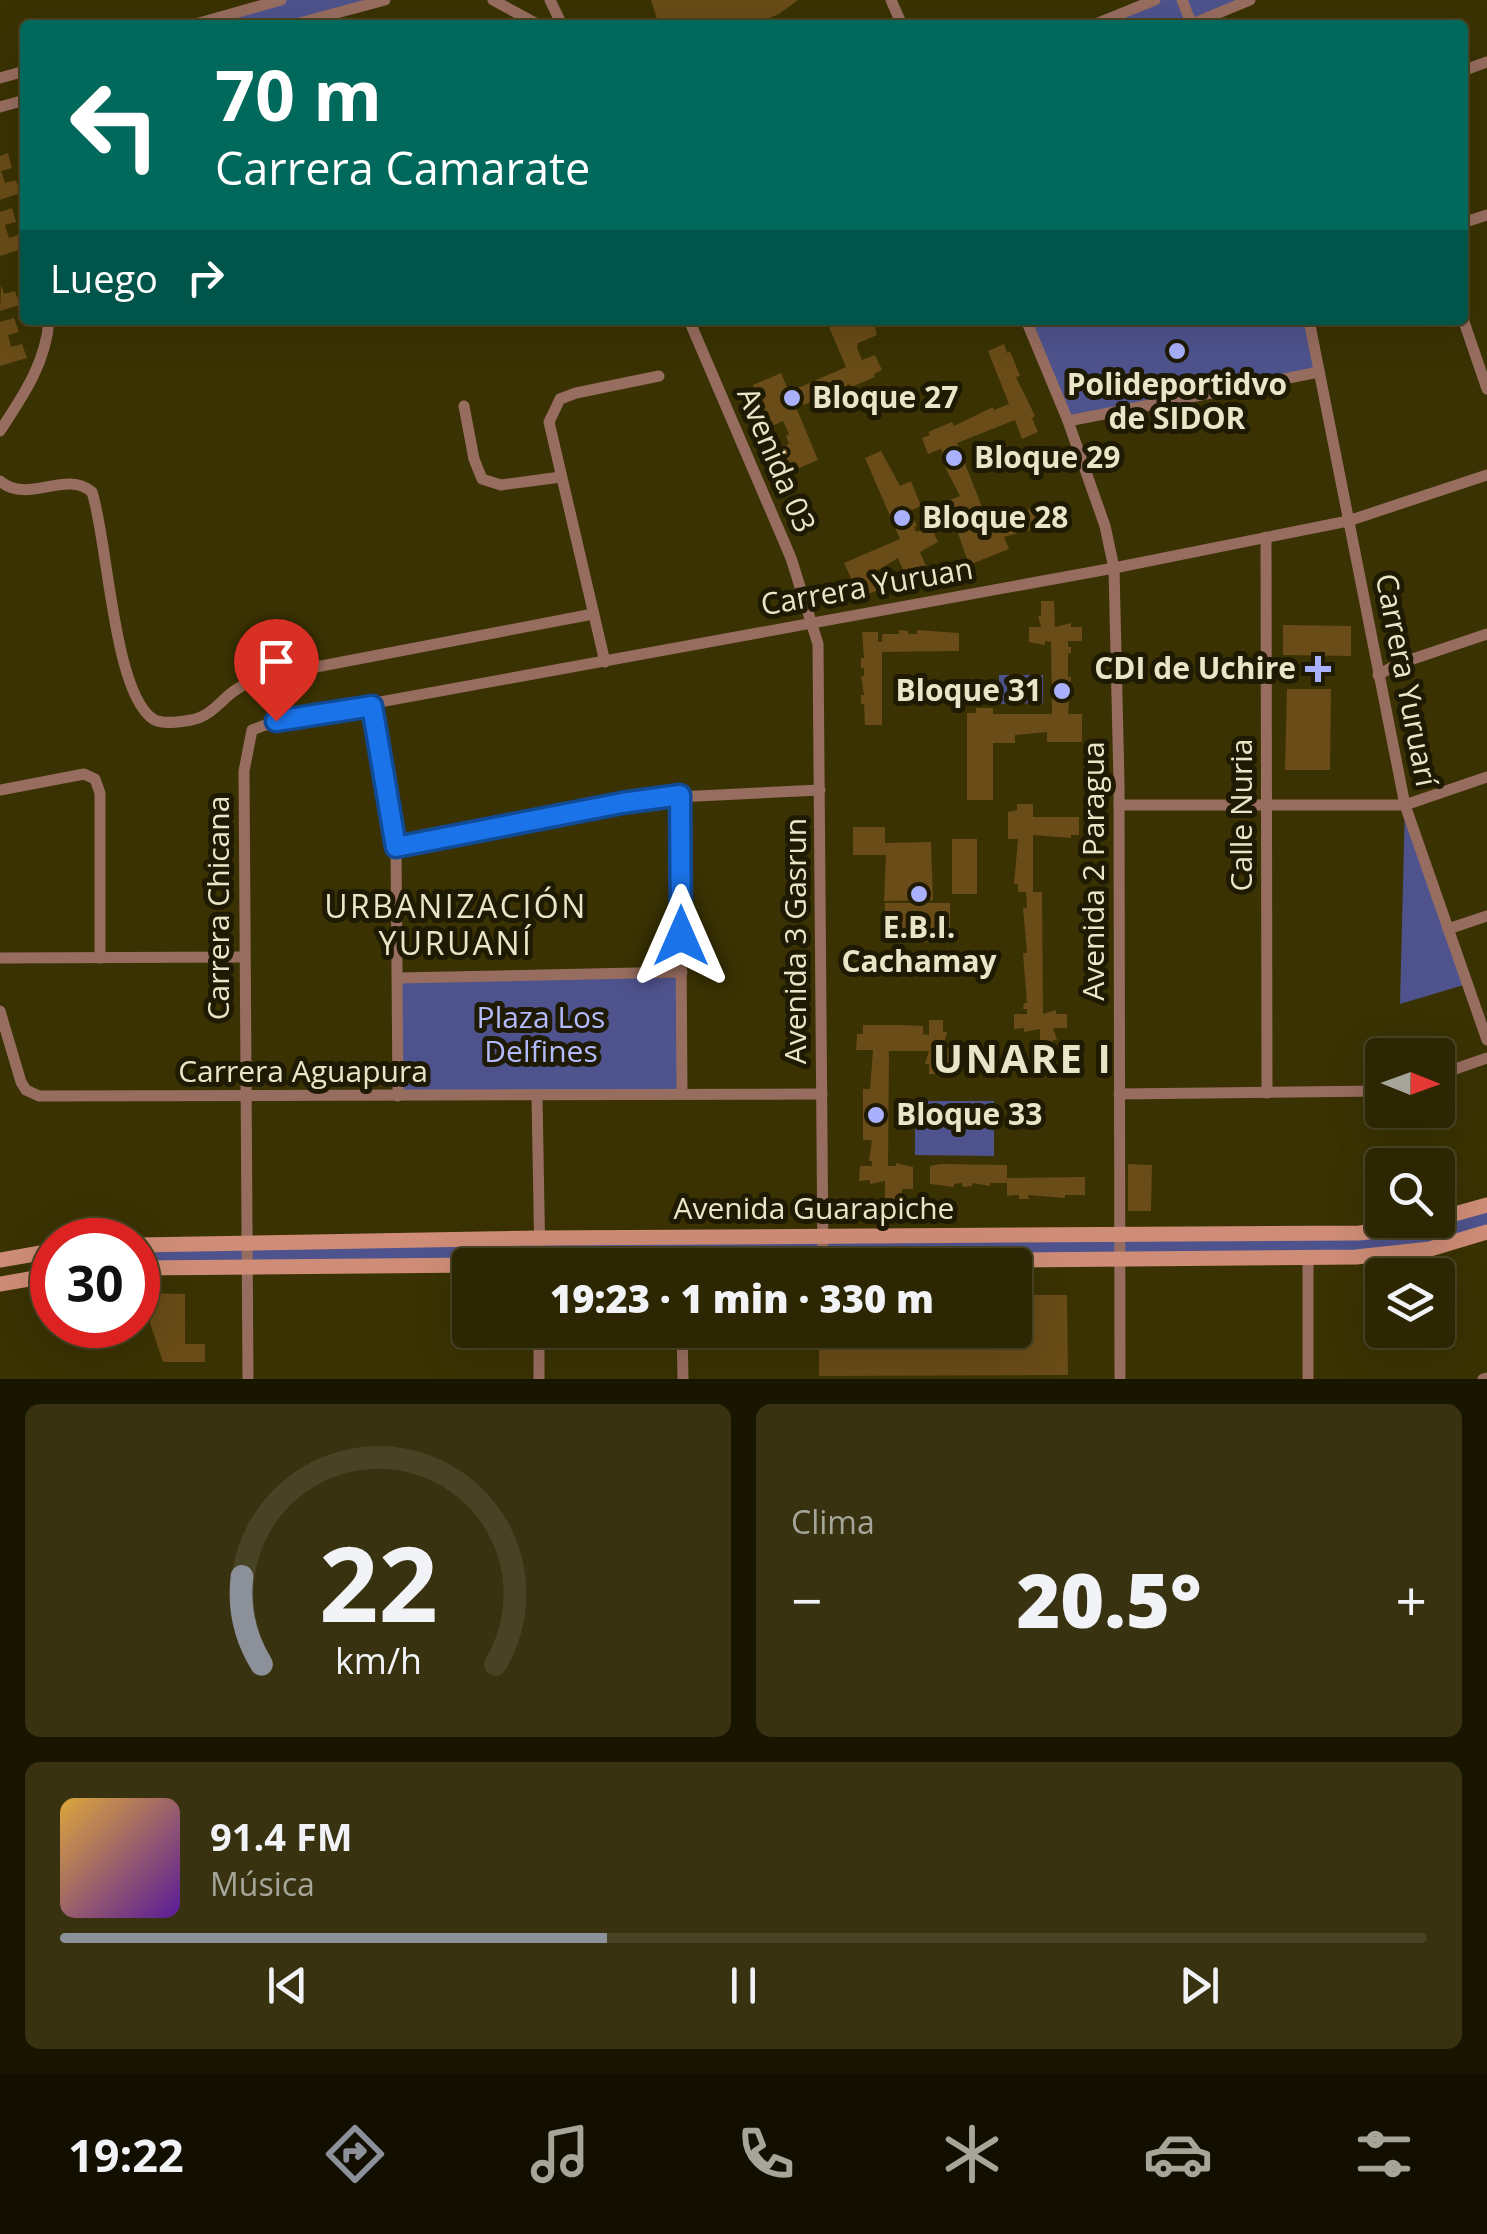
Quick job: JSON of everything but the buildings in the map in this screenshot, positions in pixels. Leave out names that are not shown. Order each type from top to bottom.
[{"type":"street","points":[[210,20],[281,0]]},
{"type":"street","points":[[310,20],[384,0]]},
{"type":"street","points":[[493,0],[531,20]]},
{"type":"street","points":[[1105,20],[1155,0]]},
{"type":"street","points":[[1204,20],[1250,0]]},
{"type":"street","points":[[0,432],[40,365],[49,325]]},
{"type":"street","name":"Avenida 03","points":[[691,325],[786,545],[814,621]]},
{"type":"street","name":"Avenida 2 Paragua","points":[[1028,325],[1068,421],[1114,568],[1119,805],[1120,1379]]},
{"type":"street","name":"Carrera Yuruarí","points":[[1309,325],[1406,805],[1487,1040]]},
{"type":"street","points":[[1465,325],[1487,390]]},
{"type":"street","points":[[1068,421],[1319,372]]},
{"type":"street","points":[[605,662],[550,430],[551,414],[556,404],[576,393],[659,376]]},
{"type":"street","points":[[464,406],[474,459],[486,482],[500,485],[561,477]]},
{"type":"street","name":"Carrera Yuruan","points":[[252,730],[276,721],[1114,568],[1348,521],[1487,475]]},
{"type":"street","points":[[0,481],[16,490],[76,484],[92,492],[122,654],[143,706],[159,722],[208,715],[245,684],[269,676],[594,614]]},
{"type":"street","name":"Calle Nuria","points":[[1266,537],[1268,1093]]},
{"type":"street","name":"Avenida 3 Gasrun","points":[[814,621],[820,666],[823,1248]]},
{"type":"street","points":[[1378,675],[1398,664],[1487,634]]},
{"type":"street","points":[[372,706],[396,847],[398,1096]]},
{"type":"street","name":"Carrera Chicana","points":[[248,1379],[244,771],[252,730]]},
{"type":"street","points":[[0,790],[84,774],[98,785],[100,958]]},
{"type":"street","points":[[1119,805],[1406,805],[1487,776]]},
{"type":"street","points":[[396,847],[680,795],[820,790]]},
{"type":"street","points":[[680,795],[682,1094]]},
{"type":"street","points":[[1448,929],[1487,916]]},
{"type":"street","points":[[0,958],[244,957]]},
{"type":"street","points":[[398,978],[682,972]]},
{"type":"street","name":"Carrera Aguapura","points":[[0,1011],[26,1090],[39,1096],[822,1094]]},
{"type":"street","points":[[1455,1068],[1487,1058]]},
{"type":"street","points":[[1120,1094],[1365,1091]]},
{"type":"street","points":[[537,1096],[540,1248]]},
{"type":"street","name":"Avenida Guarapiche","points":[[160,1244],[1378,1231],[1433,1221],[1487,1205]]},
{"type":"street","name":"Avenida Guarapiche","points":[[1032,1260],[1308,1258],[1406,1253],[1487,1232]]},
{"type":"street","points":[[0,1260],[30,1255]]},
{"type":"street","points":[[1308,1258],[1308,1379]]},
{"type":"street","name":"Avenida Guarapiche","points":[[160,1268],[452,1265]]},
{"type":"street","points":[[0,1284],[30,1279]]},
{"type":"street","points":[[539,1379],[540,1348]]},
{"type":"street","points":[[682,1348],[682,1379]]},
{"type":"green space","points":[[281,0],[385,0],[311,20],[210,20]]},
{"type":"green space","points":[[1156,0],[1250,0],[1204,20],[1107,20]]},
{"type":"green space","name":"Polideportidvo de SIDOR","points":[[1028,325],[1310,325],[1319,372],[1068,421]]},
{"type":"green space","points":[[999,675],[1043,675],[1043,703],[999,704]]},
{"type":"green space","points":[[1405,805],[1467,984],[1400,1004]]},
{"type":"green space","name":"Plaza Los Delfines","points":[[682,972],[682,1094],[398,1096],[398,978]]},
{"type":"green space","points":[[915,1101],[994,1101],[994,1156],[915,1155]]},
{"type":"green space","points":[[1487,1205],[1487,1232],[1430,1249],[1032,1255],[1032,1248],[452,1248],[452,1263],[160,1268],[160,1245],[1365,1232],[1365,1238],[1455,1238],[1455,1212]]},
{"type":"place","name":"Polideportidvo de SIDOR","points":[[1177,351]]},
{"type":"place","name":"Bloque 27","points":[[792,398]]},
{"type":"place","name":"Bloque 29","points":[[954,458]]},
{"type":"place","name":"Bloque 28","points":[[902,518]]},
{"type":"place","name":"CDI de Uchire","points":[[1318,669]]},
{"type":"place","name":"Bloque 31","points":[[1062,691]]},
{"type":"place","name":"E.B.I. Cachamay","points":[[919,894]]},
{"type":"place","name":"Bloque 33","points":[[876,1115]]},
{"type":"district","name":"URBANIZACIÓN YURUANÍ","points":[[456,926]]},
{"type":"district","name":"UNARE I","points":[[1023,1059]]},
{"type":"route","points":[[276,721],[372,706],[396,847],[680,795],[681,936]]}]
